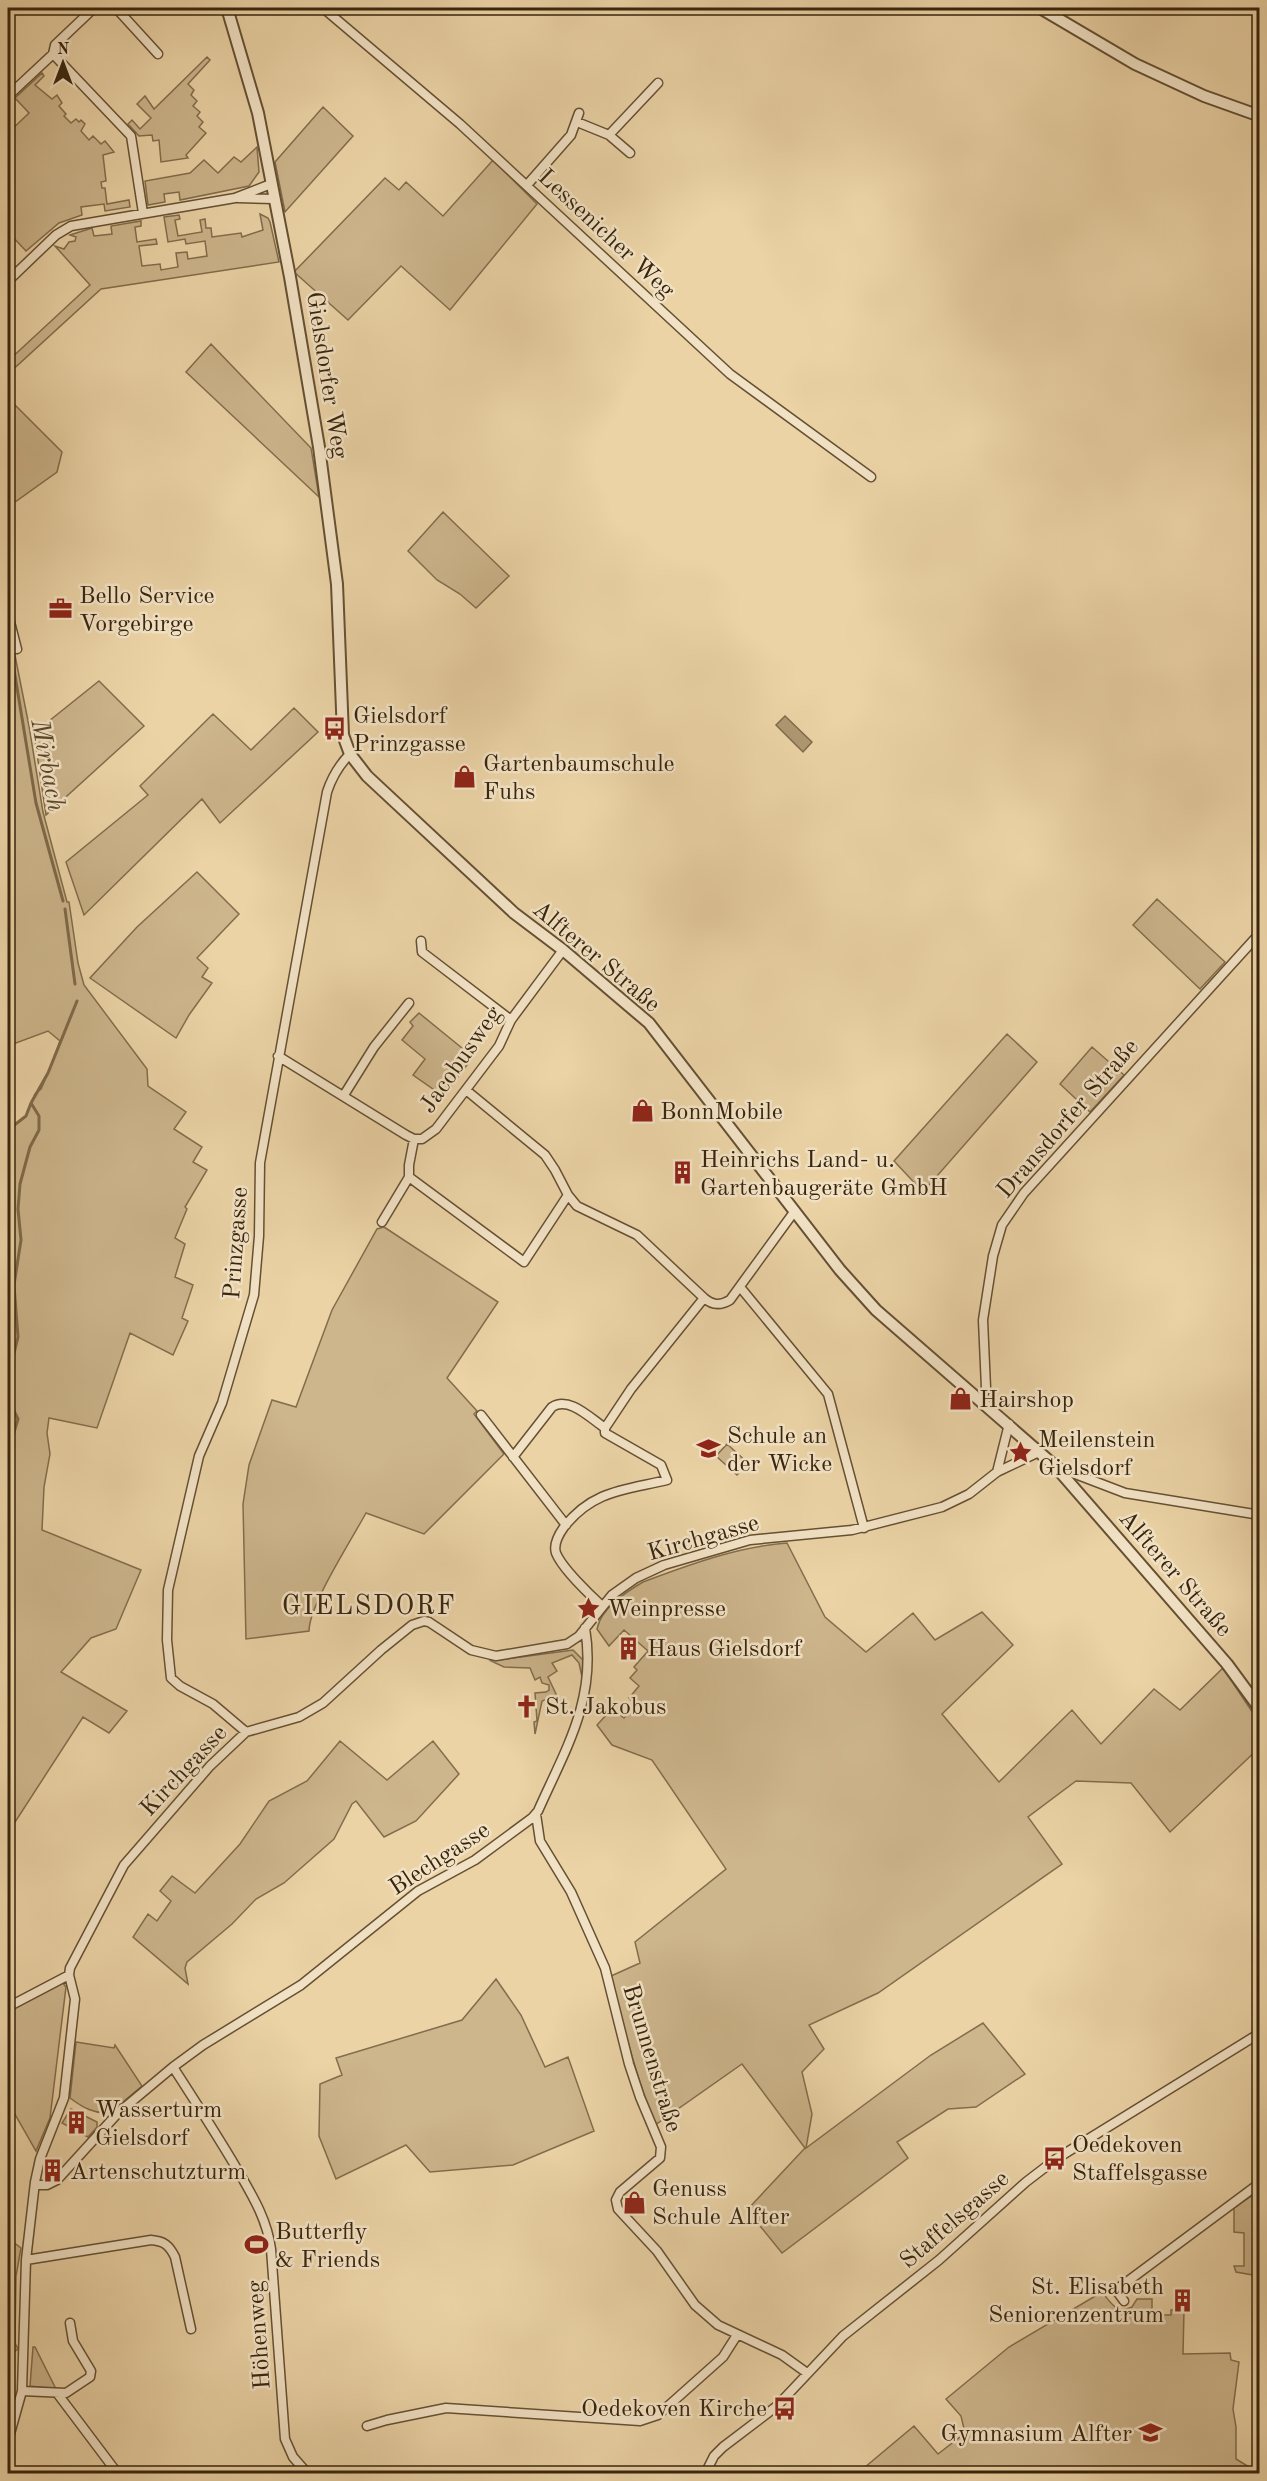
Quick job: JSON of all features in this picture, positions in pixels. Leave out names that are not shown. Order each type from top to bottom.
[{"type":"street","points":[[8,96],[53,54],[58,41],[94,8]]},
{"type":"street","points":[[116,8],[158,54]]},
{"type":"street","name":"Gielsdorfer Weg","points":[[227,8],[254,96],[292,288],[330,522],[338,606],[342,727],[350,754]]},
{"type":"street","name":"Lessenicher Weg","points":[[323,8],[460,124],[730,374],[871,477]]},
{"type":"street","points":[[1040,8],[1135,64],[1204,96],[1260,116]]},
{"type":"street","points":[[53,54],[131,136],[143,213]]},
{"type":"street","points":[[609,135],[658,83]]},
{"type":"street","points":[[527,185],[571,135],[578,117],[609,135],[630,153]]},
{"type":"street","points":[[235,198],[271,184]]},
{"type":"street","points":[[8,280],[56,235],[71,226],[235,198],[274,199]]},
{"type":"street","points":[[8,614],[17,650]]},
{"type":"street","name":"Alfterer Straße","points":[[350,754],[367,776],[514,913],[562,950],[648,1023],[795,1212],[876,1310],[1055,1466],[1227,1664],[1260,1709]]},
{"type":"street","name":"Prinzgasse","points":[[246,1732],[213,1704],[180,1686],[171,1678],[168,1660],[167,1609],[170,1575],[199,1456],[222,1403],[254,1295],[259,1236],[260,1163],[278,1056],[327,792],[340,763],[350,754]]},
{"type":"street","name":"Dransdorfer Straße","points":[[981,1400],[986,1388],[983,1320],[993,1256],[1002,1225],[1023,1193],[1260,933]]},
{"type":"street","points":[[421,941],[422,952],[511,1020]]},
{"type":"street","name":"Jacobusweg","points":[[278,1056],[414,1139],[422,1138],[433,1132],[499,1046],[511,1020],[562,950]]},
{"type":"street","points":[[344,1095],[374,1047],[409,1003]]},
{"type":"street","points":[[466,1090],[544,1155],[577,1206],[637,1235],[708,1302],[720,1305],[730,1300],[795,1212]]},
{"type":"street","points":[[382,1222],[409,1177],[414,1139]]},
{"type":"street","points":[[409,1177],[524,1262],[568,1195]]},
{"type":"street","points":[[740,1287],[828,1394],[864,1528]]},
{"type":"street","points":[[602,1606],[585,1590],[557,1555],[557,1541],[566,1524],[597,1497],[667,1480],[661,1465],[605,1433],[605,1428],[632,1389],[704,1298]]},
{"type":"street","points":[[513,1457],[557,1403],[569,1404],[605,1428]]},
{"type":"street","points":[[481,1415],[566,1524]]},
{"type":"street","points":[[998,1472],[1009,1424]]},
{"type":"street","name":"Kirchgasse","points":[[69,1976],[70,1968],[86,1934],[124,1865],[210,1766],[246,1732],[289,1720],[317,1707],[336,1693],[396,1637],[418,1623],[429,1623],[471,1650],[496,1656],[567,1644],[577,1639],[602,1606],[623,1586],[651,1570],[711,1550],[765,1537],[864,1528],[951,1504],[998,1472],[1039,1452]]},
{"type":"street","points":[[1055,1466],[1125,1493],[1260,1515]]},
{"type":"street","name":"Blechgasse","points":[[35,2185],[47,2185],[57,2180],[118,2113],[173,2067],[215,2037],[287,1995],[361,1939],[418,1891],[475,1860],[536,1814],[584,1704],[589,1655],[585,1629]]},
{"type":"street","name":"Brunnenstraße","points":[[536,1814],[540,1841],[571,1892],[597,1946],[640,2097],[662,2147],[660,2158],[620,2192],[616,2200],[618,2209],[657,2251],[695,2306],[718,2325],[782,2355],[807,2373]]},
{"type":"street","points":[[8,2007],[69,1976],[75,1999],[64,2103],[40,2159],[35,2185],[26,2260],[22,2391],[8,2441]]},
{"type":"street","name":"Staffelsgasse","points":[[705,2474],[710,2462],[723,2447],[777,2406],[843,2336],[939,2260],[1056,2159],[1260,2033]]},
{"type":"street","name":"Höhenweg","points":[[173,2067],[223,2145],[258,2205],[266,2224],[271,2249],[285,2439],[294,2457],[308,2474]]},
{"type":"street","points":[[1124,2301],[1116,2290],[1260,2183]]},
{"type":"street","points":[[26,2260],[151,2240],[161,2241],[170,2247],[175,2257],[182,2298],[191,2329]]},
{"type":"street","points":[[22,2391],[57,2393],[73,2390],[90,2377],[91,2372],[73,2341],[70,2323]]},
{"type":"street","points":[[367,2426],[446,2408],[640,2421],[657,2415],[723,2357],[737,2335]]},
{"type":"street","points":[[57,2393],[118,2474]]},
{"type":"shaded area","points":[[207,57],[210,60],[188,84],[194,90],[191,95],[197,101],[193,106],[200,112],[197,116],[203,122],[199,127],[206,133],[186,155],[188,158],[161,162],[159,140],[153,141],[152,135],[139,136],[128,124],[132,120],[140,129],[151,118],[137,104],[145,96],[154,109]]},
{"type":"shaded area","points":[[42,73],[44,76],[35,85],[52,99],[57,95],[62,103],[59,106],[66,114],[64,116],[71,123],[76,119],[79,122],[81,120],[85,124],[81,131],[89,140],[93,136],[101,144],[105,141],[114,152],[103,155],[106,181],[101,182],[102,188],[105,188],[107,204],[129,200],[130,207],[105,211],[104,204],[81,207],[82,215],[59,223],[26,251],[10,234],[8,236],[8,133],[29,113],[15,98]]},
{"type":"shaded area","points":[[323,107],[353,136],[285,212],[275,162]]},
{"type":"shaded area","points":[[257,147],[259,172],[249,186],[180,200],[179,192],[164,194],[165,202],[148,205],[145,181],[190,173],[204,160],[218,173],[234,157],[241,162]]},
{"type":"shaded area","points":[[493,160],[537,204],[450,310],[401,266],[348,320],[294,272],[385,178],[399,190],[406,182],[443,216]]},
{"type":"shaded area","points":[[260,214],[268,218],[270,222],[279,262],[101,289],[8,374],[8,361],[90,285],[55,246],[64,249],[69,242],[75,241],[76,237],[70,235],[92,228],[94,236],[112,234],[111,226],[141,221],[141,226],[135,227],[137,242],[156,239],[157,244],[139,246],[142,266],[160,264],[161,270],[178,267],[176,253],[187,252],[188,259],[207,256],[205,241],[186,244],[185,239],[168,242],[164,217],[179,215],[180,219],[175,220],[178,236],[202,232],[200,220],[205,219],[206,228],[211,228],[212,237],[241,233],[242,237],[263,230]]},
{"type":"shaded area","points":[[211,344],[311,448],[319,497],[186,372]]},
{"type":"shaded area","points":[[8,398],[62,452],[57,472],[8,507]]},
{"type":"shaded area","points":[[443,512],[509,576],[476,608],[460,594],[437,580],[408,551]]},
{"type":"shaded area","points":[[8,620],[43,812],[67,902],[69,902],[78,963],[84,985],[147,1069],[148,1086],[186,1112],[174,1129],[202,1147],[193,1162],[207,1170],[185,1207],[187,1209],[175,1238],[185,1244],[175,1277],[193,1285],[182,1318],[188,1321],[173,1355],[130,1333],[97,1428],[49,1418],[47,1433],[50,1454],[44,1487],[42,1530],[141,1570],[116,1629],[91,1638],[61,1672],[127,1711],[109,1733],[83,1717],[8,1833],[8,1130],[26,1116],[35,1094],[41,1089],[60,1041],[48,1031],[8,1046]]},
{"type":"shaded area","points":[[99,681],[144,726],[46,815],[34,733]]},
{"type":"shaded area","points":[[294,708],[318,732],[220,823],[202,799],[84,915],[66,862],[148,795],[140,786],[213,714],[251,750]]},
{"type":"shaded area","points":[[785,716],[812,742],[803,752],[776,725]]},
{"type":"shaded area","points":[[197,872],[239,914],[197,958],[208,968],[202,977],[212,983],[176,1038],[90,978],[137,927]]},
{"type":"shaded area","points":[[1157,899],[1225,962],[1200,989],[1133,925]]},
{"type":"shaded area","points":[[419,1013],[473,1057],[443,1096],[413,1075],[425,1059],[402,1040],[413,1026],[410,1022]]},
{"type":"shaded area","points":[[1007,1034],[1037,1062],[923,1192],[894,1161]]},
{"type":"shaded area","points":[[1092,1047],[1124,1075],[1090,1112],[1060,1084]]},
{"type":"shaded area","points":[[384,1227],[498,1302],[447,1378],[477,1411],[474,1414],[504,1454],[424,1534],[366,1513],[323,1589],[309,1631],[246,1639],[243,1504],[249,1465],[272,1400],[296,1407],[332,1310],[377,1229]]},
{"type":"shaded area","points":[[727,1444],[748,1463],[737,1475],[716,1456]]},
{"type":"shaded area","points":[[787,1543],[825,1617],[866,1652],[913,1613],[935,1640],[982,1612],[1013,1645],[942,1714],[999,1782],[1072,1710],[1101,1744],[1154,1689],[1180,1710],[1223,1668],[1259,1722],[1259,1748],[1170,1832],[1131,1783],[1076,1781],[1028,1817],[1062,1864],[878,1993],[809,2025],[824,2049],[802,2072],[812,2114],[806,2148],[931,2055],[983,2023],[1025,2074],[976,2107],[948,2109],[897,2142],[908,2158],[782,2253],[747,2210],[805,2148],[742,2064],[655,2125],[630,2051],[611,1976],[640,1963],[635,1942],[726,1869],[652,1760],[612,1745],[597,1725],[609,1712],[612,1714],[614,1710],[624,1718],[636,1705],[629,1698],[639,1686],[630,1678],[637,1670],[634,1667],[648,1651],[624,1630],[609,1646],[597,1629],[603,1614],[622,1596],[643,1582],[732,1552]]},
{"type":"shaded area","points":[[573,1650],[583,1660],[582,1677],[579,1663],[572,1655],[552,1663],[557,1671],[548,1677],[557,1696],[542,1701],[535,1734],[534,1722],[537,1721],[535,1693],[546,1692],[549,1690],[549,1685],[542,1683],[540,1677],[535,1680],[530,1668],[504,1667],[491,1661]]},
{"type":"shaded area","points":[[340,1741],[387,1780],[433,1741],[459,1774],[416,1821],[384,1837],[356,1801],[352,1804],[334,1839],[284,1883],[256,1899],[232,1924],[187,1962],[185,1968],[188,1984],[133,1937],[148,1914],[157,1921],[171,1901],[160,1891],[172,1876],[195,1893],[240,1844],[269,1801],[307,1781]]},
{"type":"shaded area","points":[[496,1979],[521,2015],[545,2067],[568,2057],[594,2131],[513,2165],[430,2172],[406,2145],[336,2179],[319,2136],[320,2084],[342,2075],[336,2058],[462,2020]]},
{"type":"shaded area","points":[[62,1982],[66,1987],[50,2118],[36,2151],[8,2102],[8,2012]]},
{"type":"shaded area","points":[[76,2042],[114,2048],[115,2045],[142,2086],[111,2112],[105,2113],[84,2107],[70,2098]]},
{"type":"shaded area","points":[[71,2109],[97,2122],[97,2127],[88,2137],[62,2123]]},
{"type":"shaded area","points":[[1259,2191],[1259,2276],[1236,2272],[1234,2266],[1244,2266],[1244,2233],[1234,2232],[1234,2208]]},
{"type":"shaded area","points":[[8,2238],[21,2248],[16,2276],[15,2343],[18,2349],[8,2357]]},
{"type":"shaded area","points":[[1102,2292],[1111,2304],[1122,2310],[1132,2307],[1137,2299],[1152,2299],[1152,2310],[1156,2310],[1156,2315],[1171,2315],[1171,2310],[1184,2310],[1183,2354],[1230,2353],[1231,2360],[1239,2362],[1233,2409],[1236,2427],[1236,2459],[1259,2473],[858,2473],[914,2426],[938,2454],[965,2433],[961,2416],[946,2399],[1009,2347]]},
{"type":"shaded area","points":[[33,2347],[35,2347],[56,2389],[30,2386]]},
{"type":"waterway","name":"Mirbach","points":[[8,633],[36,803],[63,901]]},
{"type":"waterway","name":"Mirbach","points":[[65,909],[75,984]]},
{"type":"waterway","name":"Mirbach","points":[[8,1378],[18,1337],[14,1285],[21,1240],[18,1209],[20,1184],[30,1147],[39,1130],[39,1116],[31,1103],[48,1073],[77,1001]]},
{"type":"waterway","points":[[8,1130],[26,1116],[31,1103]]},
{"type":"waterway","name":"Mirbach","points":[[8,1452],[18,1419],[13,1409]]},
{"type":"place","name":"Bello Service Vorgebirge","points":[[61,609]]},
{"type":"place","name":"Gielsdorf Prinzgasse","points":[[335,729]]},
{"type":"place","name":"Gartenbaumschule Fuhs","points":[[465,777]]},
{"type":"place","name":"BonnMobile","points":[[642,1111]]},
{"type":"place","name":"Heinrichs Land- u. Gartenbaugeräte GmbH","points":[[682,1173]]},
{"type":"place","name":"Hairshop","points":[[961,1399]]},
{"type":"place","name":"Schule an der Wicke","points":[[709,1449]]},
{"type":"place","name":"Meilenstein Gielsdorf","points":[[1020,1453]]},
{"type":"place","name":"Weinpresse","points":[[589,1608]]},
{"type":"place","name":"Haus Gielsdorf","points":[[629,1648]]},
{"type":"place","name":"St. Jakobus","points":[[527,1706]]},
{"type":"place","name":"Wasserturm Gielsdorf","points":[[77,2123]]},
{"type":"place","name":"Oedekoven Staffelsgasse","points":[[1054,2158]]},
{"type":"place","name":"Artenschutzturm","points":[[52,2171]]},
{"type":"place","name":"Genuss Schule Alfter","points":[[634,2202]]},
{"type":"place","name":"Butterfly & Friends","points":[[257,2245]]},
{"type":"place","name":"St. Elisabeth Seniorenzentrum","points":[[1182,2300]]},
{"type":"place","name":"Oedekoven Kirche","points":[[785,2408]]},
{"type":"place","name":"Gymnasium Alfter","points":[[1150,2433]]},
{"type":"district","name":"GIELSDORF","points":[[369,1605]]}]
